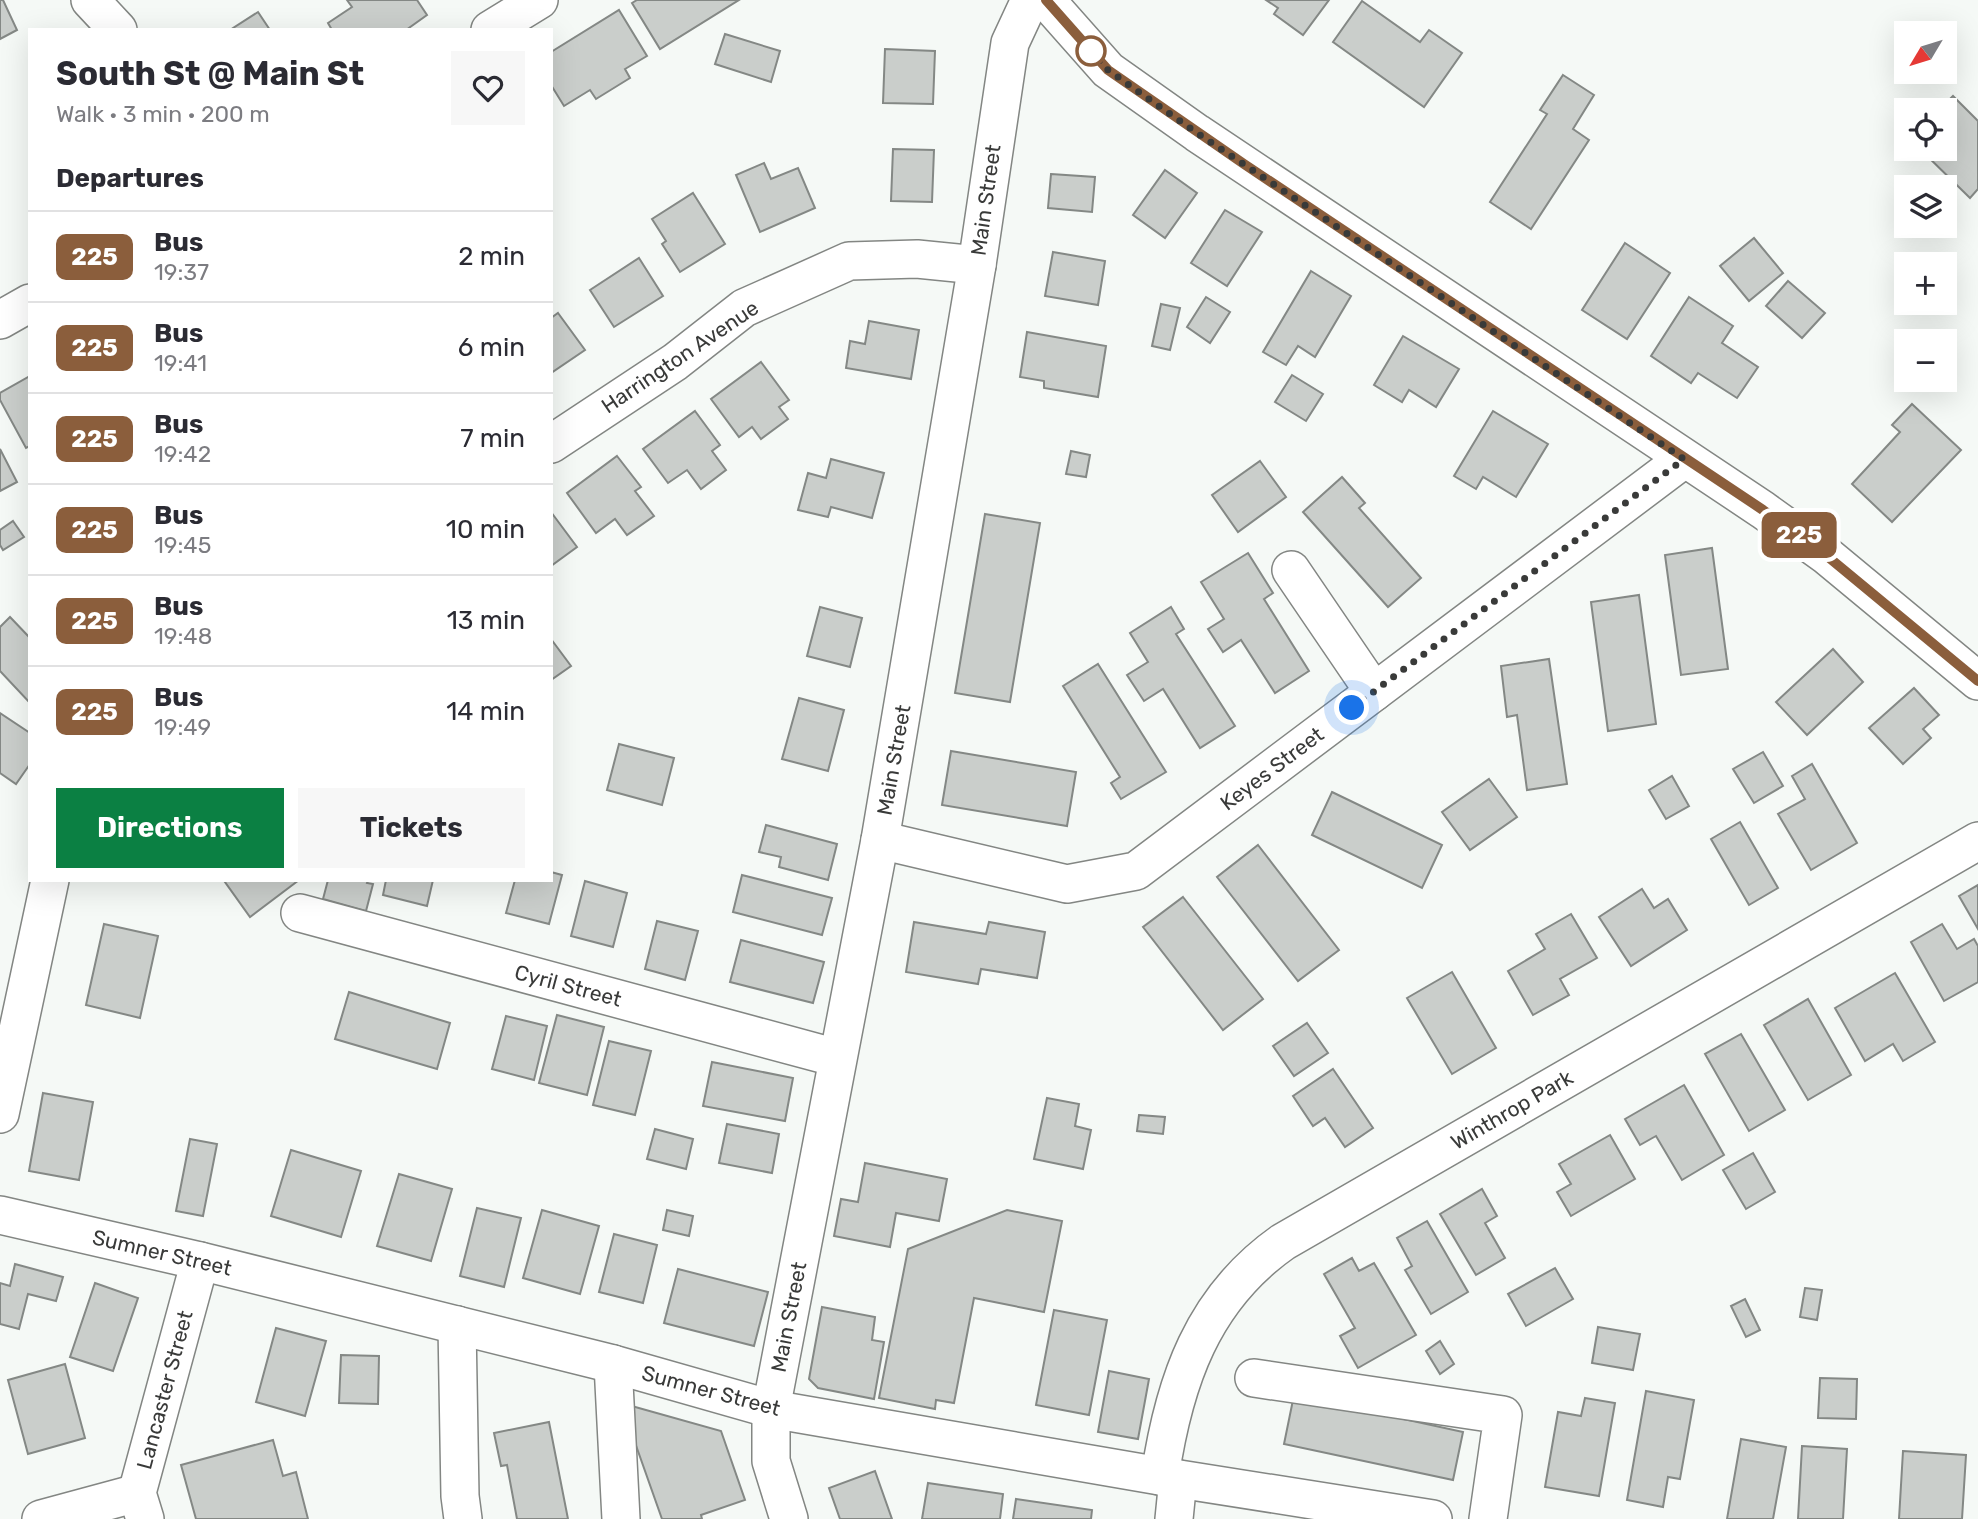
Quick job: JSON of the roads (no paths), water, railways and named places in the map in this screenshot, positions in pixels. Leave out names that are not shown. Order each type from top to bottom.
[{"type":"street","points":[[90,0],[116,28]]},
{"type":"street","points":[[493,28],[539,0]]},
{"type":"street","name":"Main Street","points":[[785,1518],[771,1461],[771,1409],[880,841],[977,265],[1010,43],[1030,0]]},
{"type":"street","points":[[1046,0],[1108,70],[1209,141],[1763,510],[1827,556],[1978,681]]},
{"type":"street","name":"Harrington Avenue","points":[[553,443],[675,362],[744,308],[849,261],[917,259],[977,265]]},
{"type":"street","points":[[0,320],[28,304]]},
{"type":"street","name":"Keyes Street","points":[[880,841],[1067,884],[1136,871],[1684,459]]},
{"type":"street","points":[[1291,570],[1374,692]]},
{"type":"street","name":"Winthrop Park","points":[[1174,1519],[1167,1427],[1192,1355],[1222,1300],[1239,1278],[1261,1258],[1295,1235],[1978,841]]},
{"type":"street","points":[[0,1114],[50,882]]},
{"type":"street","name":"Cyril Street","points":[[300,913],[837,1058]]},
{"type":"street","name":"Sumner Street","points":[[0,1216],[200,1261],[613,1364],[771,1409],[1433,1519]]},
{"type":"street","name":"Lancaster Street","points":[[141,1506],[200,1261]]},
{"type":"street","points":[[457,1325],[460,1496],[463,1519]]},
{"type":"street","points":[[613,1364],[621,1519]]},
{"type":"street","points":[[1254,1378],[1503,1415],[1488,1519]]},
{"type":"street","points":[[41,1519],[141,1506]]}]
